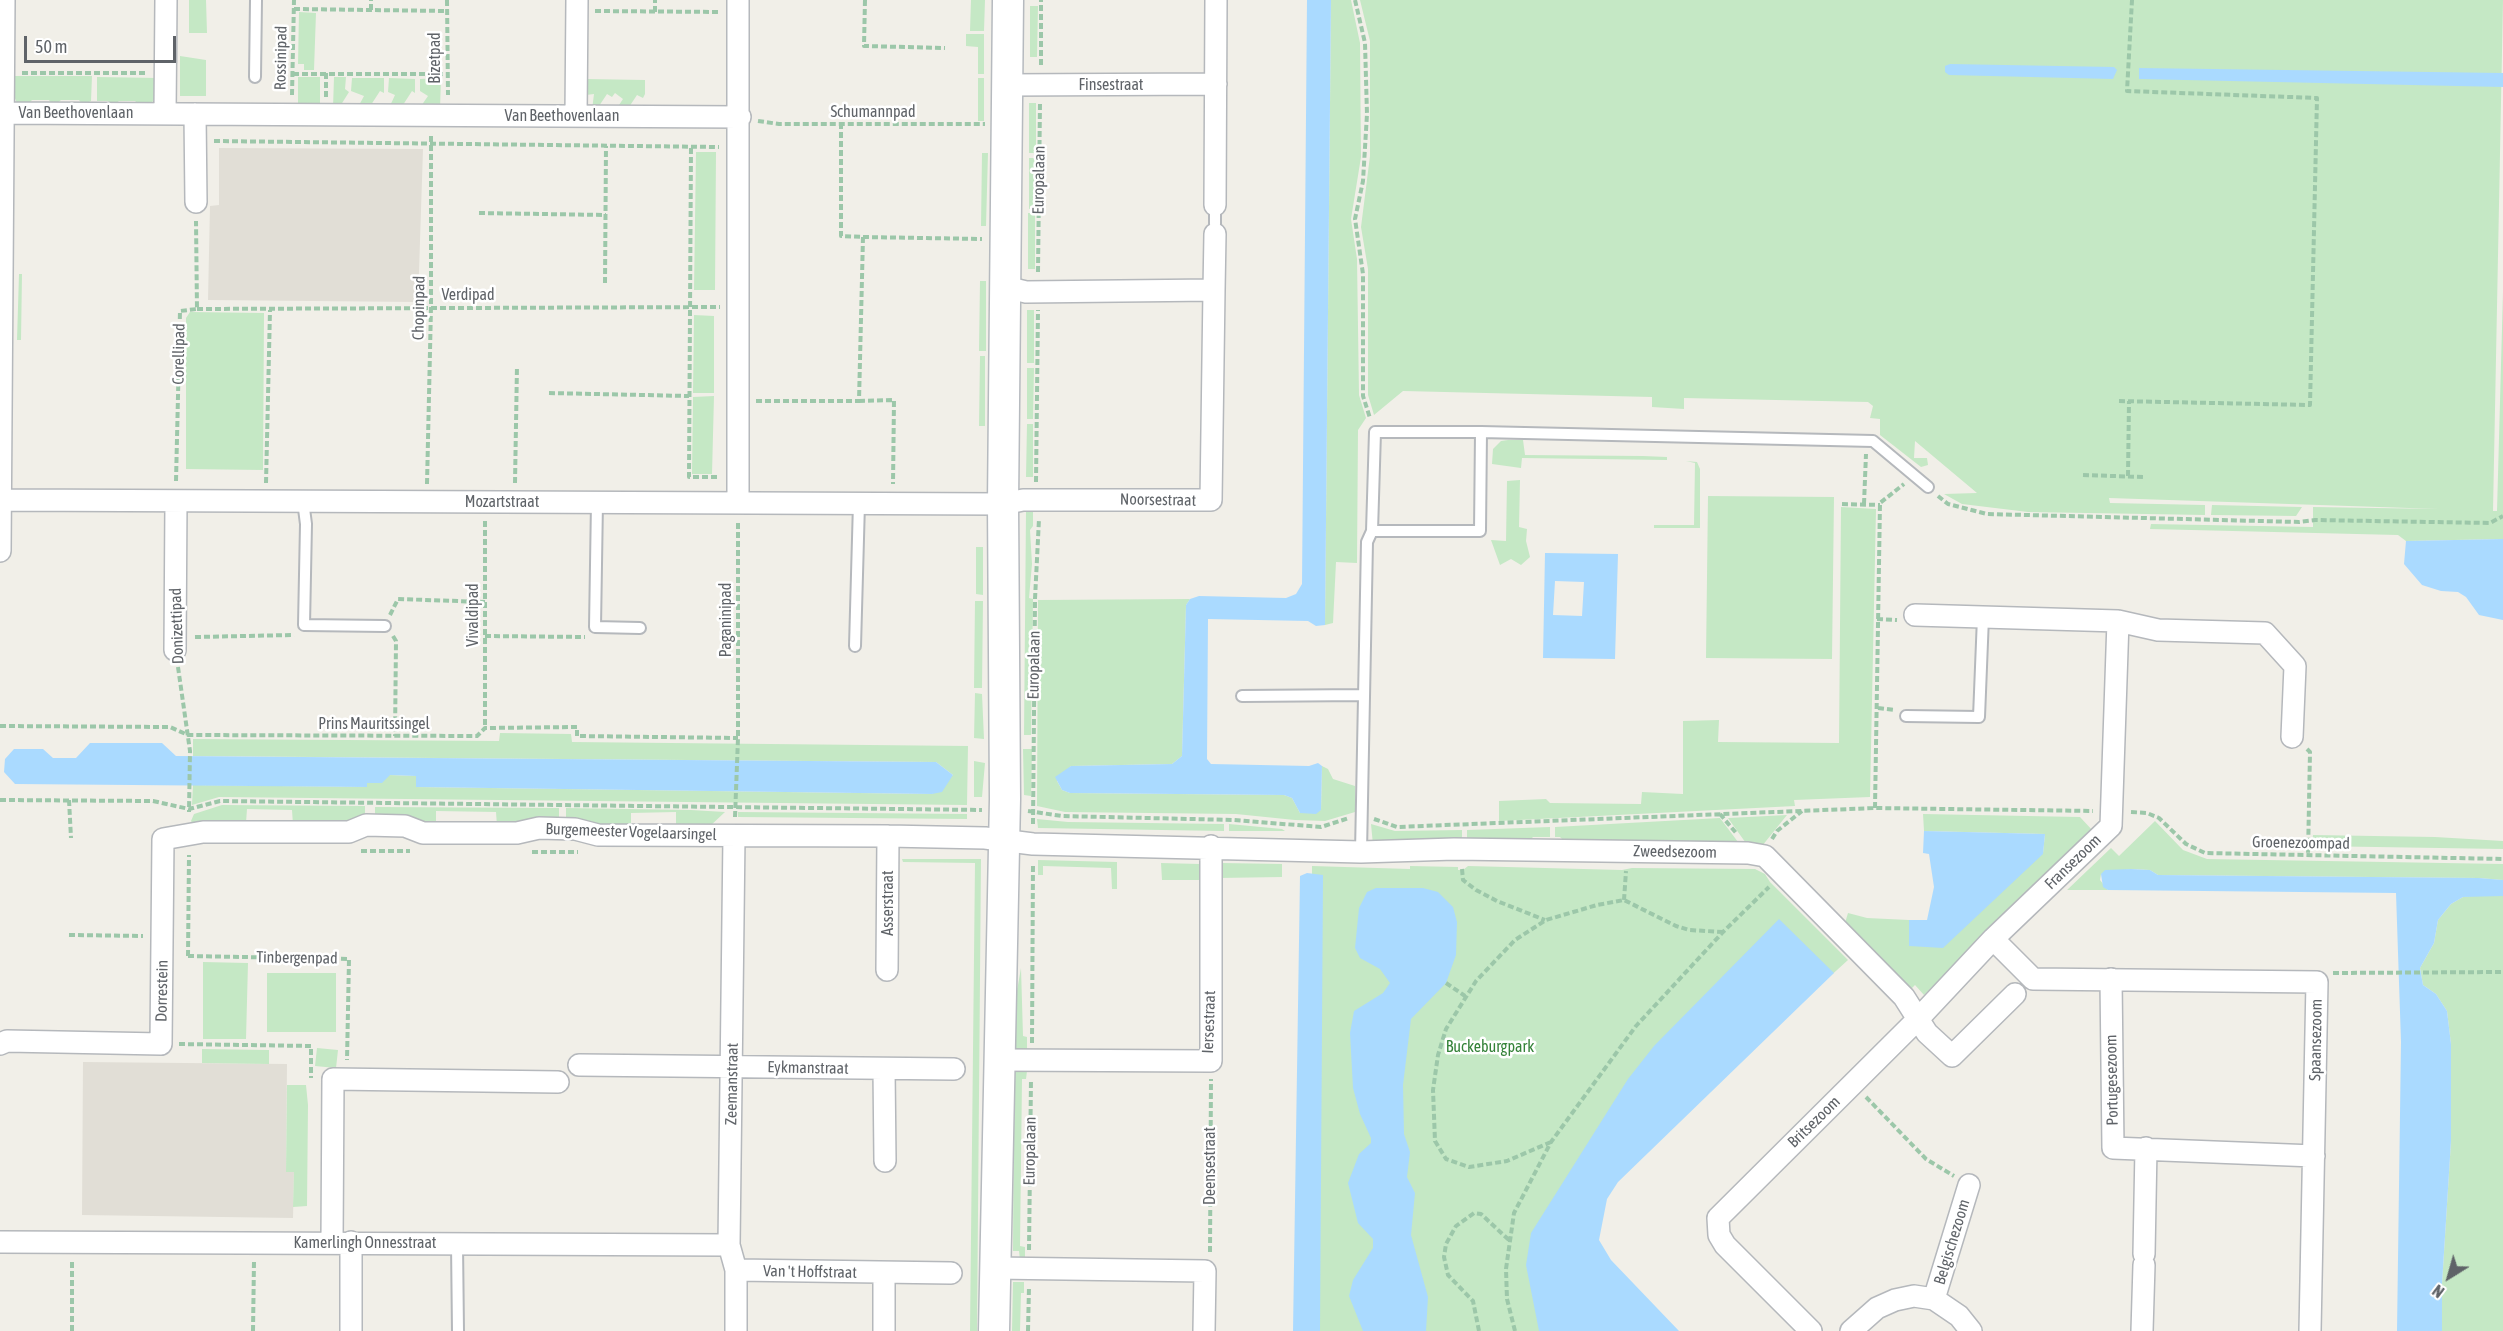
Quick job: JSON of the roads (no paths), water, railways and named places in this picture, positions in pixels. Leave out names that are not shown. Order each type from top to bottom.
[{"type":"street","points":[[0,551],[1,112],[4,0]]},
{"type":"street","points":[[165,114],[166,0]]},
{"type":"street","name":"Europalaan","points":[[994,1331],[998,1060],[1019,811],[1003,504],[1008,0]]},
{"type":"street","points":[[1216,0],[1216,84]]},
{"type":"street","points":[[576,116],[577,5]]},
{"type":"street","points":[[738,6],[740,117],[738,502]]},
{"type":"street","name":"Finsestraat","points":[[1007,85],[1216,84]]},
{"type":"street","name":"Noorsestraat","points":[[1003,504],[1014,500],[1210,500],[1216,84]]},
{"type":"street","name":"Van Beethovenlaan","points":[[1,112],[292,116],[740,117]]},
{"type":"street","points":[[195,114],[196,202]]},
{"type":"street","points":[[1005,287],[1038,291],[1214,290]]},
{"type":"street","name":"Mozartstraat","points":[[1,500],[1003,504]]},
{"type":"street","name":"Donizettipad","points":[[176,501],[176,650]]},
{"type":"street","points":[[1915,615],[2118,621],[2158,630],[2265,633],[2295,666],[2292,736]]},
{"type":"street","name":"Fransezoom","points":[[1917,1019],[1993,939],[2111,826],[2118,621]]},
{"type":"street","name":"Burgemeester Vogelaarsingel","points":[[189,834],[349,832],[366,825],[405,826],[423,833],[516,833],[539,828],[575,829],[598,835],[888,836],[1018,842]]},
{"type":"street","name":"Dorrestein","points":[[0,1044],[7,1041],[161,1044],[163,839],[189,834]]},
{"type":"street","name":"Zeemanstraat","points":[[734,836],[729,1245],[736,1270],[736,1331]]},
{"type":"street","name":"Asserstraat","points":[[887,969],[888,836]]},
{"type":"street","points":[[1018,842],[1361,852]]},
{"type":"street","name":"Iersestraat","points":[[998,1060],[1211,1061],[1211,846]]},
{"type":"street","name":"Zweedsezoom","points":[[1361,852],[1454,849],[1749,853],[1765,856],[1904,997],[1917,1019]]},
{"type":"street","name":"Spaansezoom","points":[[1993,939],[2033,979],[2317,982],[2310,1331]]},
{"type":"street","name":"Portugesezoom","points":[[2111,979],[2113,1148],[2314,1156]]},
{"type":"street","points":[[1917,1019],[1926,1033],[1952,1056],[2015,994]]},
{"type":"street","name":"Britsezoom","points":[[1811,1331],[1725,1245],[1719,1235],[1718,1218],[1917,1019]]},
{"type":"street","points":[[579,1065],[732,1067]]},
{"type":"street","name":"Eykmanstraat","points":[[732,1067],[954,1069]]},
{"type":"street","points":[[884,1069],[885,1161]]},
{"type":"street","points":[[351,1331],[341,1242],[340,1079],[558,1082]]},
{"type":"street","points":[[2142,1331],[2146,1149]]},
{"type":"street","name":"Belgischezoom","points":[[1934,1299],[1969,1185]]},
{"type":"street","name":"Kamerlingh Onnesstraat","points":[[0,1242],[729,1245]]},
{"type":"street","points":[[995,1268],[1205,1271],[1204,1331]]},
{"type":"street","name":"Van 't Hoffstraat","points":[[736,1270],[951,1273]]},
{"type":"street","points":[[884,1273],[884,1331]]},
{"type":"street","name":"Belgischezoom","points":[[1851,1331],[1876,1308],[1895,1300],[1914,1296],[1934,1299],[1959,1316],[1971,1331]]},
{"type":"lane","points":[[255,77],[256,0]]},
{"type":"lane","points":[[1361,852],[1367,542],[1372,531],[1375,432],[1481,432],[1873,441],[1916,475],[1928,488]]},
{"type":"lane","points":[[1372,531],[1479,531],[1481,432]]},
{"type":"lane","points":[[303,501],[306,524],[304,625],[385,626]]},
{"type":"lane","points":[[597,502],[595,627],[640,628]]},
{"type":"lane","points":[[855,646],[858,503]]},
{"type":"lane","points":[[1906,716],[1979,717],[1983,617]]},
{"type":"lane","points":[[1242,696],[1363,695]]},
{"type":"lane","points":[[457,1244],[458,1331]]},
{"type":"water","points":[[1307,0],[1331,0],[1325,625],[1316,626],[1308,621],[1208,619],[1207,759],[1211,764],[1309,766],[1318,763],[1322,766],[1321,810],[1316,814],[1300,813],[1292,798],[1284,795],[1070,793],[1062,790],[1055,777],[1071,766],[1172,764],[1182,756],[1186,605],[1190,599],[1199,596],[1286,598],[1296,594],[1302,584]]},
{"type":"water","points":[[1950,64],[2114,67],[2117,70],[2113,79],[1949,75],[1945,72],[1945,66]]},
{"type":"water","points":[[2139,68],[2503,73],[2503,87],[2139,79]]},
{"type":"water","points":[[2503,539],[2503,620],[2479,615],[2466,597],[2458,592],[2441,591],[2422,585],[2404,564],[2406,541]]},
{"type":"water","points":[[1545,553],[1618,554],[1615,659],[1543,658]],"holes":[[[1555,581],[1584,582],[1582,616],[1553,615]]]},
{"type":"water","points":[[90,743],[162,743],[176,756],[936,762],[953,775],[942,792],[932,794],[416,787],[416,776],[390,775],[382,783],[367,783],[367,787],[15,784],[4,772],[5,759],[14,749],[43,749],[53,758],[76,758]]},
{"type":"water","points":[[1924,831],[2045,834],[2043,854],[1943,948],[1909,946],[1909,920],[1927,920],[1934,887],[1929,854],[1923,853]]},
{"type":"water","points":[[2105,870],[2150,870],[2158,875],[2503,880],[2503,896],[2463,897],[2451,904],[2438,920],[2434,943],[2420,968],[2423,985],[2436,994],[2447,1011],[2451,1044],[2451,1141],[2442,1284],[2442,1331],[2397,1331],[2401,1042],[2396,893],[2108,890],[2103,887],[2101,874]]},
{"type":"water","points":[[1307,873],[1323,875],[1320,1331],[1293,1331],[1300,876]]},
{"type":"water","points":[[1376,888],[1423,888],[1438,892],[1453,907],[1457,922],[1456,955],[1446,983],[1411,1019],[1403,1085],[1404,1134],[1410,1152],[1407,1177],[1415,1193],[1411,1235],[1428,1297],[1426,1331],[1363,1331],[1349,1296],[1353,1280],[1373,1248],[1373,1239],[1358,1223],[1348,1183],[1359,1154],[1371,1143],[1353,1088],[1350,1033],[1354,1011],[1383,993],[1390,983],[1380,969],[1360,958],[1355,948],[1359,908],[1367,892]]},
{"type":"water","points":[[1779,919],[1834,973],[1618,1182],[1607,1199],[1599,1240],[1611,1260],[1679,1331],[1539,1331],[1526,1265],[1531,1233],[1628,1079],[1654,1046]]},
{"type":"park label","name":"Buckeburgpark","points":[[1490,1047]]}]
